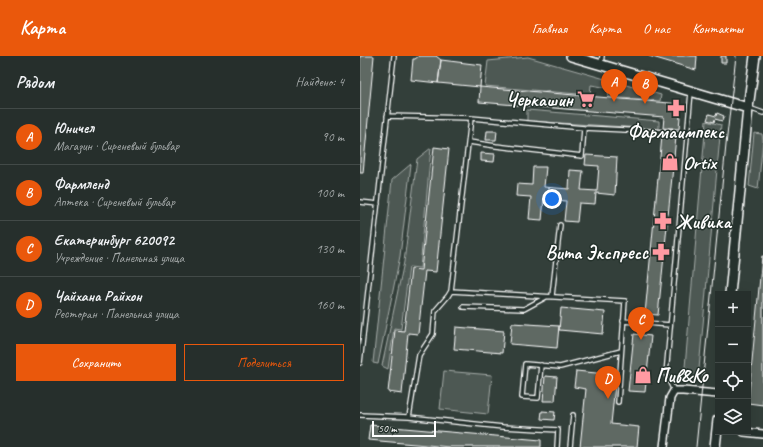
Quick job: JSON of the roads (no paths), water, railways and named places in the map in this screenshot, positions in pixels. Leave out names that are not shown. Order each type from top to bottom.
[{"type":"street","points":[[571,56],[601,60],[691,91],[748,108]]},
{"type":"street","points":[[730,291],[748,108],[756,56]]},
{"type":"street","points":[[664,447],[670,398],[674,391],[715,394]]},
{"type":"street","points":[[751,433],[763,434]]},
{"type":"street","points":[[715,447],[717,435]]},
{"type":"lane","points":[[360,363],[394,56]]},
{"type":"lane","points":[[674,391],[666,374],[691,91]]},
{"type":"lane","points":[[748,108],[763,113]]},
{"type":"lane","points":[[387,116],[471,118],[584,128],[667,132]]},
{"type":"lane","points":[[409,417],[419,355],[433,334],[435,311],[451,291],[471,118]]},
{"type":"lane","points":[[468,142],[582,156],[584,128]]},
{"type":"lane","points":[[673,133],[688,134]]},
{"type":"lane","points":[[360,202],[378,204]]},
{"type":"lane","points":[[552,296],[560,225]]},
{"type":"lane","points":[[451,291],[625,301],[618,402]]},
{"type":"lane","points":[[463,307],[524,309],[547,296]]},
{"type":"lane","points":[[623,321],[670,325]]},
{"type":"lane","points":[[541,365],[538,398],[522,397],[525,364],[541,365],[560,367],[621,351]]},
{"type":"lane","points":[[360,415],[409,417],[503,427],[558,430],[557,447]]},
{"type":"lane","points":[[570,447],[573,415]]},
{"type":"tram line","points":[[696,447],[736,56]]},
{"type":"place","name":"Черкашин","points":[[586,99]]},
{"type":"place","name":"Юничел","points":[[614,102]]},
{"type":"place","name":"Фармленд","points":[[645,104]]},
{"type":"place","name":"Фармаимпекс","points":[[676,108]]},
{"type":"place","name":"Ortix","points":[[670,162]]},
{"type":"place","name":"Живика","points":[[663,221]]},
{"type":"place","name":"Вита Экспресс","points":[[661,252]]},
{"type":"place","name":"Екатеринбург 620092","points":[[641,340]]},
{"type":"place","name":"Пив&Ко","points":[[643,375]]},
{"type":"place","name":"Чайхана Райхон","points":[[608,399]]}]
